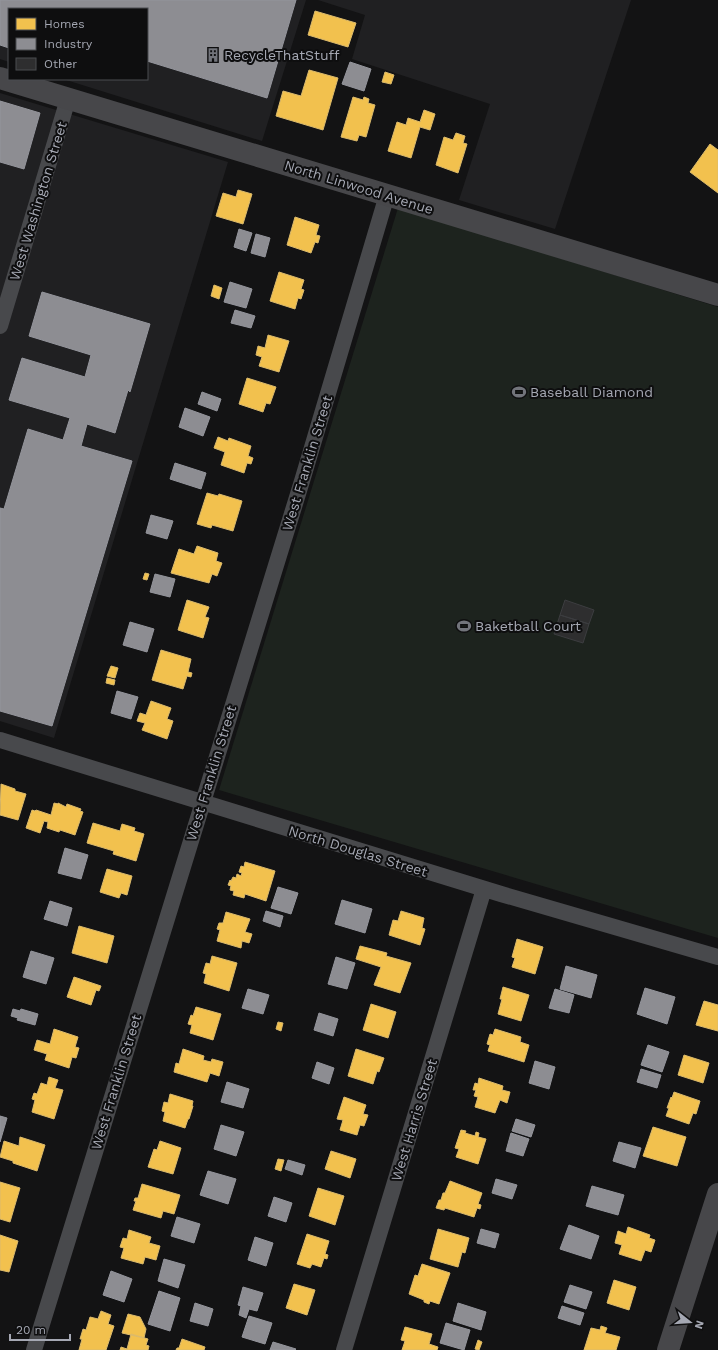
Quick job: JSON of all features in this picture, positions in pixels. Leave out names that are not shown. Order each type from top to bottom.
[{"type":"street","name":"North Linwood Avenue","points":[[0,78],[718,295]]},
{"type":"street","name":"West Washington Street","points":[[0,326],[68,99]]},
{"type":"street","name":"West Franklin Street","points":[[34,1350],[302,481],[387,195]]},
{"type":"street","name":"North Douglas Street","points":[[0,740],[484,889],[718,957]]},
{"type":"street","name":"West Harris Street","points":[[344,1350],[484,889]]},
{"type":"street","points":[[668,1350],[718,1194]]},
{"type":"shaded area","name":"RecycleThatStuff","points":[[0,0],[306,0],[262,141],[66,80],[148,80],[148,8],[8,8],[8,62],[0,59]]},
{"type":"shaded area","points":[[318,0],[631,0],[555,229],[459,200],[490,104],[352,59],[365,15]]},
{"type":"shaded area","points":[[0,93],[228,162],[54,738],[0,721]]},
{"type":"shaded area","points":[[398,208],[718,307],[718,938],[219,790]]},
{"type":"building: Homes","points":[[315,11],[356,23],[348,47],[308,35]]},
{"type":"building: Homes","points":[[309,70],[338,78],[323,130],[276,116],[283,91],[301,96]]},
{"type":"building: Homes","points":[[385,72],[394,75],[391,84],[382,82]]},
{"type":"building: Homes","points":[[353,97],[363,100],[364,97],[369,99],[368,103],[375,105],[366,137],[359,135],[357,141],[341,137]]},
{"type":"building: Homes","points":[[424,110],[435,114],[430,130],[420,127],[411,158],[388,151],[397,122],[406,125],[408,118],[420,122]]},
{"type":"building: Homes","points":[[456,133],[465,136],[463,143],[467,144],[458,173],[436,165],[444,137],[453,140]]},
{"type":"building: Homes","points":[[710,144],[718,150],[718,193],[690,172]]},
{"type":"building: Homes","points":[[238,190],[252,194],[243,224],[216,216],[223,193],[236,197]]},
{"type":"building: Homes","points":[[295,217],[319,225],[316,235],[320,236],[318,243],[315,242],[311,253],[287,245]]},
{"type":"building: Homes","points":[[279,272],[304,280],[301,289],[304,290],[301,299],[298,298],[295,309],[270,301]]},
{"type":"building: Homes","points":[[214,285],[222,288],[219,299],[211,296]]},
{"type":"building: Homes","points":[[268,335],[289,341],[279,372],[259,366],[262,357],[256,355],[258,346],[265,348]]},
{"type":"building: Homes","points":[[247,378],[276,387],[270,404],[266,403],[263,412],[239,404]]},
{"type":"building: Homes","points":[[218,437],[228,441],[229,438],[251,446],[248,456],[253,458],[251,464],[247,463],[244,473],[221,465],[225,452],[214,448]]},
{"type":"building: Homes","points":[[207,493],[218,496],[219,494],[242,501],[233,531],[212,525],[211,528],[197,524]]},
{"type":"building: Homes","points":[[197,546],[218,553],[216,561],[222,563],[217,576],[212,574],[209,583],[171,573],[179,549],[194,554]]},
{"type":"building: Homes","points":[[145,573],[149,574],[147,580],[143,579]]},
{"type":"building: Homes","points":[[187,600],[209,607],[205,617],[209,618],[203,638],[178,630]]},
{"type":"building: Homes","points":[[161,650],[191,659],[188,672],[192,673],[191,677],[187,676],[183,689],[152,680]]},
{"type":"building: Homes","points":[[111,666],[118,668],[115,678],[107,676]]},
{"type":"building: Homes","points":[[107,678],[115,680],[114,685],[106,683]]},
{"type":"building: Homes","points":[[151,701],[171,708],[167,719],[173,721],[167,739],[142,730],[145,723],[137,721],[140,713],[146,715]]},
{"type":"building: Homes","points":[[1,784],[15,789],[15,791],[26,794],[18,820],[0,815]]},
{"type":"building: Homes","points":[[54,803],[58,803],[66,807],[67,804],[81,809],[80,811],[83,812],[75,835],[60,830],[59,832],[47,828],[48,822],[44,821],[40,833],[26,828],[32,810],[51,815]]},
{"type":"building: Homes","points":[[93,823],[120,831],[122,824],[135,828],[134,831],[144,834],[136,861],[113,854],[114,851],[87,843]]},
{"type":"building: Homes","points":[[245,862],[275,871],[266,901],[245,894],[244,898],[233,895],[234,891],[230,890],[231,886],[228,885],[230,880],[231,881],[233,877],[236,878],[237,874],[241,876],[242,873],[239,872],[241,866],[244,867]]},
{"type":"building: Homes","points":[[107,869],[132,876],[127,895],[121,893],[119,898],[100,892]]},
{"type":"building: Homes","points":[[401,911],[424,918],[422,928],[425,929],[420,945],[389,935],[393,920],[398,921]]},
{"type":"building: Homes","points":[[226,912],[250,919],[245,932],[252,934],[249,943],[242,941],[241,948],[217,941],[220,930],[217,929],[219,923],[223,923]]},
{"type":"building: Homes","points":[[79,926],[114,936],[107,963],[72,953]]},
{"type":"building: Homes","points":[[517,939],[543,947],[535,974],[512,967],[515,958],[512,957]]},
{"type":"building: Homes","points":[[360,946],[387,953],[386,956],[411,963],[400,993],[374,985],[381,967],[356,959]]},
{"type":"building: Homes","points":[[212,956],[237,963],[229,991],[204,983],[206,974],[203,973],[206,963],[210,964]]},
{"type":"building: Homes","points":[[74,977],[101,986],[99,991],[96,990],[91,1005],[67,997]]},
{"type":"building: Homes","points":[[503,987],[529,995],[521,1021],[498,1014],[502,999],[500,999]]},
{"type":"building: Homes","points":[[704,1001],[718,1005],[718,1031],[696,1025]]},
{"type":"building: Homes","points":[[371,1004],[396,1012],[388,1038],[363,1030]]},
{"type":"building: Homes","points":[[196,1007],[221,1014],[213,1040],[190,1033],[192,1025],[188,1024]]},
{"type":"building: Homes","points":[[278,1022],[283,1023],[281,1031],[276,1029]]},
{"type":"building: Homes","points":[[54,1029],[78,1037],[75,1047],[79,1048],[76,1058],[72,1057],[69,1068],[45,1060],[47,1054],[34,1050],[37,1040],[50,1044]]},
{"type":"building: Homes","points":[[495,1029],[521,1037],[520,1042],[529,1045],[524,1062],[488,1051],[490,1045],[487,1044],[490,1034],[493,1035]]},
{"type":"building: Homes","points":[[183,1049],[204,1056],[203,1060],[211,1062],[212,1059],[223,1062],[219,1076],[210,1073],[207,1082],[174,1072],[176,1063],[179,1064]]},
{"type":"building: Homes","points":[[356,1049],[384,1058],[379,1072],[377,1071],[373,1084],[348,1076]]},
{"type":"building: Homes","points":[[684,1055],[709,1063],[703,1083],[678,1075]]},
{"type":"building: Homes","points":[[49,1077],[58,1080],[55,1088],[63,1090],[54,1119],[32,1112],[35,1100],[32,1099],[34,1093],[37,1094],[41,1083],[47,1085]]},
{"type":"building: Homes","points":[[479,1078],[503,1086],[502,1090],[510,1092],[507,1103],[500,1100],[495,1113],[475,1107],[478,1097],[474,1096],[476,1090],[473,1090],[475,1083],[478,1084]]},
{"type":"building: Homes","points":[[674,1092],[700,1101],[696,1114],[693,1113],[689,1124],[666,1116],[669,1108],[667,1108]]},
{"type":"building: Homes","points":[[170,1094],[193,1101],[193,1106],[185,1128],[163,1121],[165,1112],[162,1111],[164,1102],[168,1103]]},
{"type":"building: Homes","points":[[344,1097],[366,1105],[363,1114],[368,1115],[364,1126],[360,1125],[357,1135],[340,1130],[343,1120],[337,1119]]},
{"type":"building: Homes","points":[[653,1127],[686,1137],[677,1166],[643,1156]]},
{"type":"building: Homes","points":[[461,1130],[475,1136],[476,1132],[479,1133],[478,1137],[486,1139],[478,1164],[456,1157],[459,1149],[455,1148]]},
{"type":"building: Homes","points":[[20,1137],[45,1145],[37,1171],[0,1157],[4,1141],[19,1146]]},
{"type":"building: Homes","points":[[160,1141],[181,1148],[173,1174],[148,1167],[154,1149],[157,1150]]},
{"type":"building: Homes","points":[[331,1151],[356,1159],[350,1178],[325,1169]]},
{"type":"building: Homes","points":[[278,1159],[284,1160],[281,1171],[275,1169]]},
{"type":"building: Homes","points":[[450,1181],[482,1193],[478,1204],[481,1205],[480,1209],[477,1208],[474,1217],[445,1208],[444,1210],[436,1208]]},
{"type":"building: Homes","points":[[0,1182],[20,1188],[10,1222],[0,1219]]},
{"type":"building: Homes","points":[[142,1184],[180,1195],[174,1214],[163,1211],[161,1218],[133,1210],[136,1201],[134,1201],[135,1198],[138,1198]]},
{"type":"building: Homes","points":[[318,1188],[344,1196],[335,1225],[309,1216]]},
{"type":"building: Homes","points":[[628,1227],[650,1235],[649,1238],[655,1240],[651,1252],[645,1250],[641,1261],[619,1254],[622,1245],[615,1243],[618,1231],[626,1234]]},
{"type":"building: Homes","points":[[438,1229],[469,1238],[465,1253],[462,1252],[458,1267],[430,1259]]},
{"type":"building: Homes","points":[[129,1230],[151,1237],[149,1243],[160,1246],[156,1260],[145,1257],[143,1264],[121,1258],[124,1248],[120,1247],[123,1238],[127,1239]]},
{"type":"building: Homes","points":[[307,1234],[329,1241],[325,1254],[328,1255],[327,1259],[324,1258],[321,1267],[312,1264],[310,1268],[297,1264]]},
{"type":"building: Homes","points":[[0,1235],[18,1241],[9,1272],[0,1270]]},
{"type":"building: Homes","points":[[422,1264],[450,1273],[439,1304],[430,1301],[429,1304],[424,1302],[424,1300],[409,1294],[415,1275],[418,1276]]},
{"type":"building: Homes","points":[[614,1280],[636,1287],[629,1310],[607,1303]]},
{"type":"building: Homes","points":[[294,1284],[315,1290],[307,1315],[286,1308]]},
{"type":"building: Homes","points":[[101,1311],[111,1315],[108,1324],[114,1326],[106,1350],[79,1350],[83,1329],[86,1330],[90,1317],[98,1319]]},
{"type":"building: Homes","points":[[128,1314],[140,1317],[146,1329],[144,1338],[122,1333]]},
{"type":"building: Homes","points":[[601,1326],[607,1328],[605,1333],[620,1337],[616,1350],[584,1350],[591,1328],[600,1330]]},
{"type":"building: Homes","points":[[405,1327],[432,1334],[429,1344],[438,1347],[437,1350],[402,1350],[405,1341],[401,1340]]},
{"type":"building: Homes","points":[[131,1334],[148,1339],[146,1345],[149,1346],[148,1350],[120,1350],[121,1347],[127,1349]]},
{"type":"building: Homes","points":[[182,1339],[205,1347],[204,1350],[176,1350],[179,1348]]},
{"type":"building: Homes","points":[[478,1340],[482,1342],[479,1350],[475,1349]]},
{"type":"building: Industry","name":"RecycleThatStuff","points":[[0,0],[296,0],[267,98],[148,61],[148,8],[8,8],[8,48],[0,45]]},
{"type":"building: Industry","points":[[350,62],[371,69],[364,91],[342,84]]},
{"type":"building: Industry","points":[[0,101],[40,113],[24,169],[0,162]]},
{"type":"building: Industry","points":[[239,229],[252,233],[246,251],[234,247]]},
{"type":"building: Industry","points":[[256,234],[270,238],[265,257],[251,253]]},
{"type":"building: Industry","points":[[230,282],[252,289],[246,308],[224,302]]},
{"type":"building: Industry","points":[[42,292],[150,324],[130,392],[128,390],[115,433],[87,424],[81,446],[132,461],[52,726],[0,711],[0,508],[4,509],[28,429],[63,440],[70,418],[9,400],[22,358],[85,377],[91,355],[29,336]]},
{"type":"building: Industry","points":[[235,310],[255,316],[251,328],[231,323]]},
{"type":"building: Industry","points":[[202,392],[221,399],[217,411],[198,404]]},
{"type":"building: Industry","points":[[185,408],[210,417],[203,436],[179,427]]},
{"type":"building: Industry","points":[[175,463],[206,473],[201,489],[170,479]]},
{"type":"building: Industry","points":[[151,515],[173,521],[167,539],[146,533]]},
{"type":"building: Industry","points":[[155,574],[175,579],[170,597],[150,592]]},
{"type":"building: Industry","points":[[130,622],[154,629],[147,652],[123,645]]},
{"type":"building: Industry","points":[[117,691],[138,697],[131,719],[111,713]]},
{"type":"building: Industry","points":[[65,848],[88,855],[81,879],[58,873]]},
{"type":"building: Industry","points":[[278,887],[298,893],[291,914],[271,908]]},
{"type":"building: Industry","points":[[342,900],[372,909],[365,933],[335,924]]},
{"type":"building: Industry","points":[[50,901],[72,908],[67,926],[44,919]]},
{"type":"building: Industry","points":[[266,911],[283,916],[280,927],[263,921]]},
{"type":"building: Industry","points":[[31,951],[54,958],[46,984],[23,977]]},
{"type":"building: Industry","points":[[336,957],[355,963],[347,989],[328,984]]},
{"type":"building: Industry","points":[[566,966],[597,975],[591,998],[560,989]]},
{"type":"building: Industry","points":[[645,988],[675,997],[667,1024],[637,1014]]},
{"type":"building: Industry","points":[[248,989],[269,995],[263,1014],[242,1008]]},
{"type":"building: Industry","points":[[555,989],[574,995],[569,1013],[549,1008]]},
{"type":"building: Industry","points":[[13,1009],[20,1011],[21,1009],[38,1014],[35,1025],[17,1020],[18,1018],[11,1016]]},
{"type":"building: Industry","points":[[319,1013],[338,1019],[333,1036],[314,1030]]},
{"type":"building: Industry","points":[[648,1045],[669,1052],[662,1072],[641,1065]]},
{"type":"building: Industry","points":[[535,1061],[555,1067],[549,1089],[529,1083]]},
{"type":"building: Industry","points":[[317,1062],[334,1068],[329,1084],[312,1078]]},
{"type":"building: Industry","points":[[641,1069],[661,1075],[657,1088],[637,1082]]},
{"type":"building: Industry","points":[[227,1082],[249,1089],[243,1108],[221,1102]]},
{"type":"building: Industry","points":[[0,1116],[7,1118],[0,1142]]},
{"type":"building: Industry","points":[[516,1119],[535,1125],[531,1137],[512,1131]]},
{"type":"building: Industry","points":[[221,1125],[244,1132],[236,1156],[214,1149]]},
{"type":"building: Industry","points":[[511,1133],[529,1139],[523,1156],[506,1151]]},
{"type":"building: Industry","points":[[619,1142],[641,1148],[635,1168],[613,1161]]},
{"type":"building: Industry","points":[[288,1160],[305,1165],[302,1175],[285,1169]]},
{"type":"building: Industry","points":[[208,1171],[236,1179],[228,1204],[200,1195]]},
{"type":"building: Industry","points":[[496,1179],[517,1185],[512,1199],[492,1193]]},
{"type":"building: Industry","points":[[592,1186],[624,1195],[618,1215],[586,1206]]},
{"type":"building: Industry","points":[[274,1197],[292,1203],[286,1222],[268,1216]]},
{"type":"building: Industry","points":[[177,1217],[200,1224],[194,1243],[171,1236]]},
{"type":"building: Industry","points":[[569,1225],[599,1236],[591,1259],[560,1249]]},
{"type":"building: Industry","points":[[481,1229],[499,1234],[495,1248],[477,1243]]},
{"type":"building: Industry","points":[[255,1237],[273,1243],[266,1266],[248,1260]]},
{"type":"building: Industry","points":[[164,1259],[185,1265],[178,1288],[158,1281]]},
{"type":"building: Industry","points":[[111,1271],[132,1279],[124,1302],[103,1295]]},
{"type":"building: Industry","points":[[570,1285],[592,1292],[586,1309],[564,1302]]},
{"type":"building: Industry","points":[[243,1287],[263,1293],[257,1311],[249,1309],[246,1318],[239,1315],[241,1306],[238,1305]]},
{"type":"building: Industry","points":[[159,1291],[180,1298],[170,1331],[148,1324]]},
{"type":"building: Industry","points":[[195,1303],[213,1309],[208,1326],[190,1321]]},
{"type":"building: Industry","points":[[458,1303],[486,1312],[481,1330],[453,1321]]},
{"type":"building: Industry","points":[[562,1306],[584,1313],[580,1325],[558,1318]]},
{"type":"building: Industry","points":[[249,1316],[272,1323],[265,1344],[242,1337]]},
{"type":"building: Industry","points":[[446,1323],[470,1330],[464,1350],[440,1343]]},
{"type":"building: Industry","points":[[273,1342],[296,1349],[270,1350]]},
{"type":"building: Other","points":[[565,600],[594,610],[589,624],[560,615]]},
{"type":"building: Other","points":[[560,615],[589,624],[583,643],[554,634]]},
{"type":"place","name":"RecycleThatStuff","points":[[213,55]]},
{"type":"place","name":"Baseball Diamond","points":[[519,392]]},
{"type":"place","name":"Baketball Court","points":[[464,626]]}]
